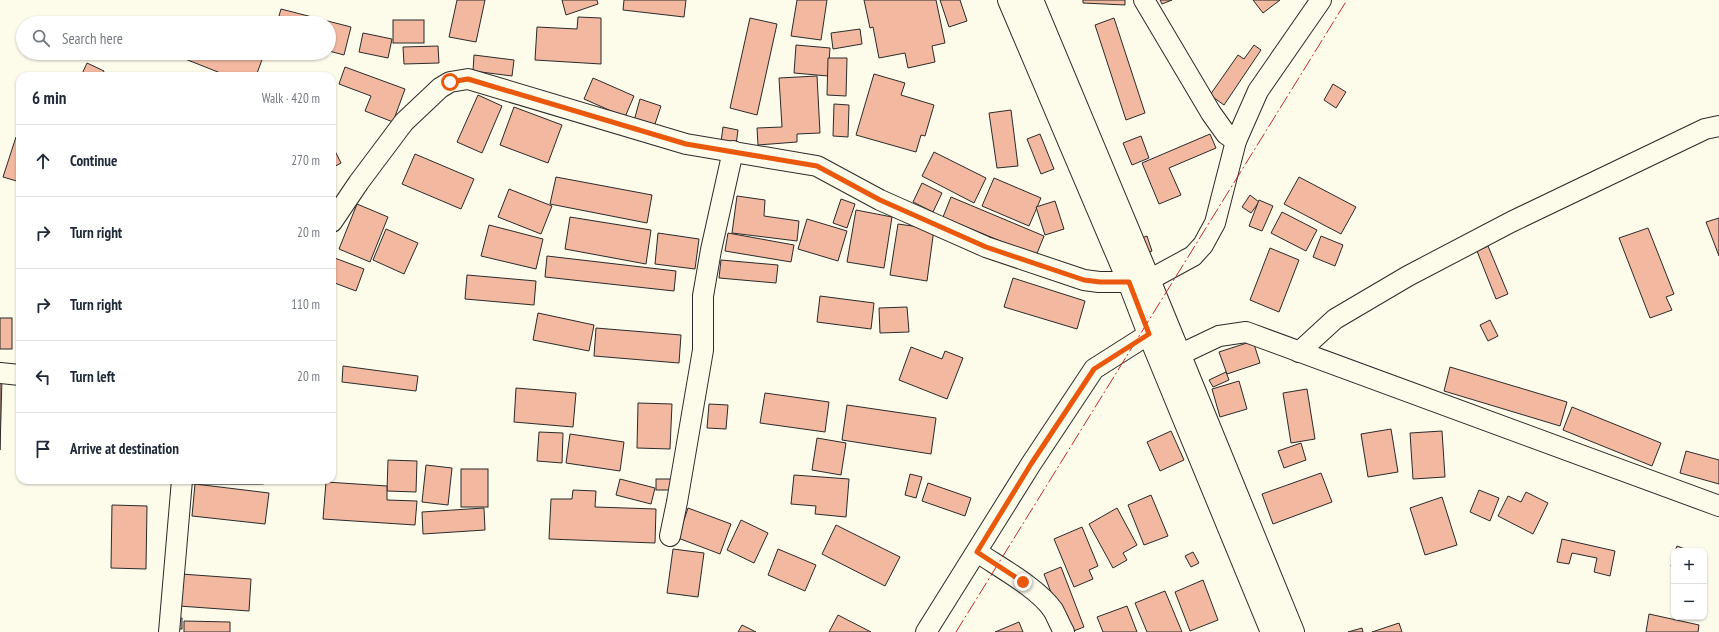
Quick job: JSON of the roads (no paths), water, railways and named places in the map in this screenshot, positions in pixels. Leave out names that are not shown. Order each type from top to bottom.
[{"type":"main road","points":[[1009,0],[1139,281],[1179,355],[1293,632]]},
{"type":"main road","points":[[1032,0],[1139,281],[1149,334],[1272,632]]},
{"type":"street","points":[[1144,0],[1211,113],[1226,134],[1236,141]]},
{"type":"street","points":[[336,216],[359,182],[404,122],[440,88],[450,82],[468,79],[686,144],[817,166],[880,200],[986,247],[1084,280],[1100,282],[1139,281],[1193,256],[1202,245],[1215,223],[1236,141],[1258,91],[1321,0]]},
{"type":"street","points":[[1299,352],[1335,319],[1408,276],[1526,215],[1705,129],[1719,126]]},
{"type":"street","points":[[670,536],[702,350],[703,296],[711,250],[733,152]]},
{"type":"street","points":[[1179,355],[1219,336],[1246,332],[1719,506]]},
{"type":"street","points":[[926,632],[1031,464],[1094,369],[1149,334]]},
{"type":"street","points":[[0,373],[16,374]]},
{"type":"street","points":[[169,632],[182,484]]},
{"type":"street","points":[[977,552],[1023,582],[1039,595],[1052,609],[1064,632]]}]
